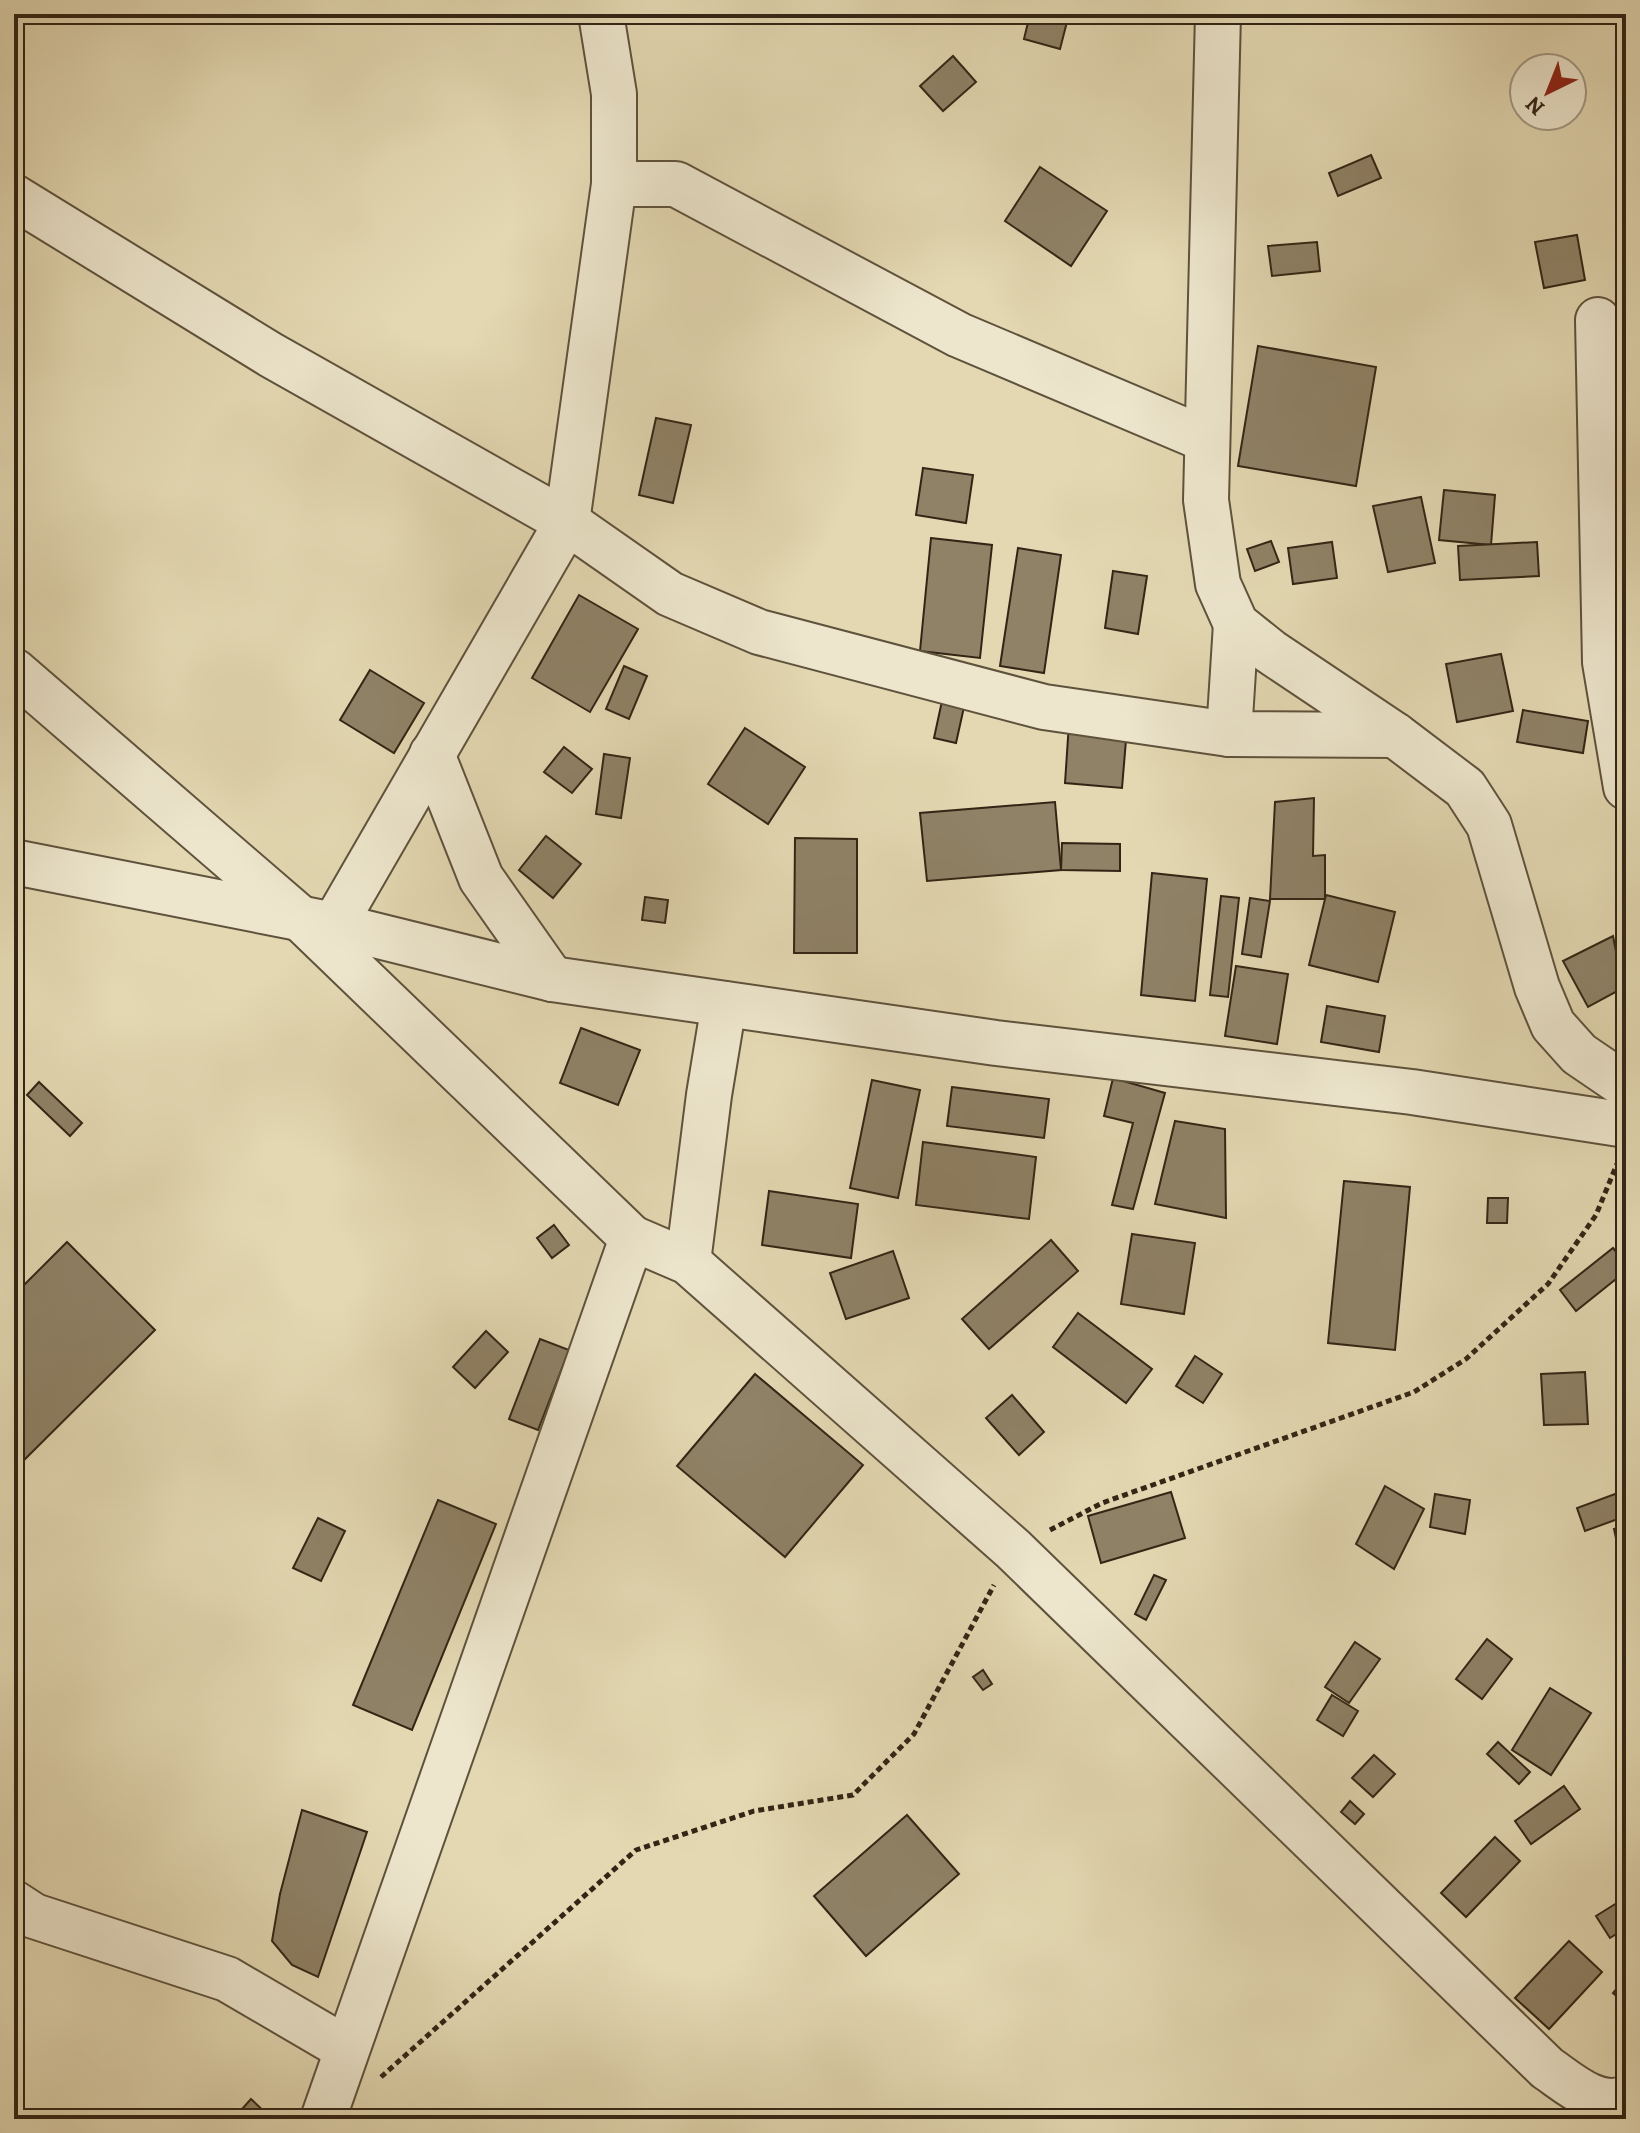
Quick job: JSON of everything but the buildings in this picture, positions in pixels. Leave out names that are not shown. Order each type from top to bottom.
[{"type":"street","points":[[317,922],[432,754],[567,522],[614,184],[614,94],[601,14]]},
{"type":"street","points":[[1218,14],[1206,500],[1218,584],[1236,624],[1465,788],[1489,825],[1537,987],[1553,1025],[1579,1054],[1626,1086]]},
{"type":"street","points":[[614,184],[676,184],[959,335],[1207,440]]},
{"type":"street","points":[[14,197],[271,355],[567,522],[670,594],[759,632],[1044,707],[1229,734],[1395,735]]},
{"type":"street","points":[[1598,320],[1605,662],[1626,787]]},
{"type":"street","points":[[1229,734],[1236,624]]},
{"type":"street","points":[[14,671],[317,922],[632,1238],[688,1262],[1013,1549],[1547,2068],[1590,2097],[1619,2101],[1626,2098]]},
{"type":"street","points":[[432,754],[481,878],[552,979]]},
{"type":"street","points":[[14,862],[317,922],[552,979],[996,1043],[1412,1092],[1624,1139]]},
{"type":"street","points":[[688,1262],[724,1004]]},
{"type":"street","points":[[323,2119],[345,2048],[632,1238]]},
{"type":"street","points":[[14,1903],[34,1916],[227,1979],[345,2048]]},
{"type":"path","points":[[381,2078],[636,1850],[754,1811],[853,1795],[914,1734],[1013,1549],[1102,1503],[1414,1392],[1466,1359],[1548,1284],[1596,1215],[1624,1139]]}]
